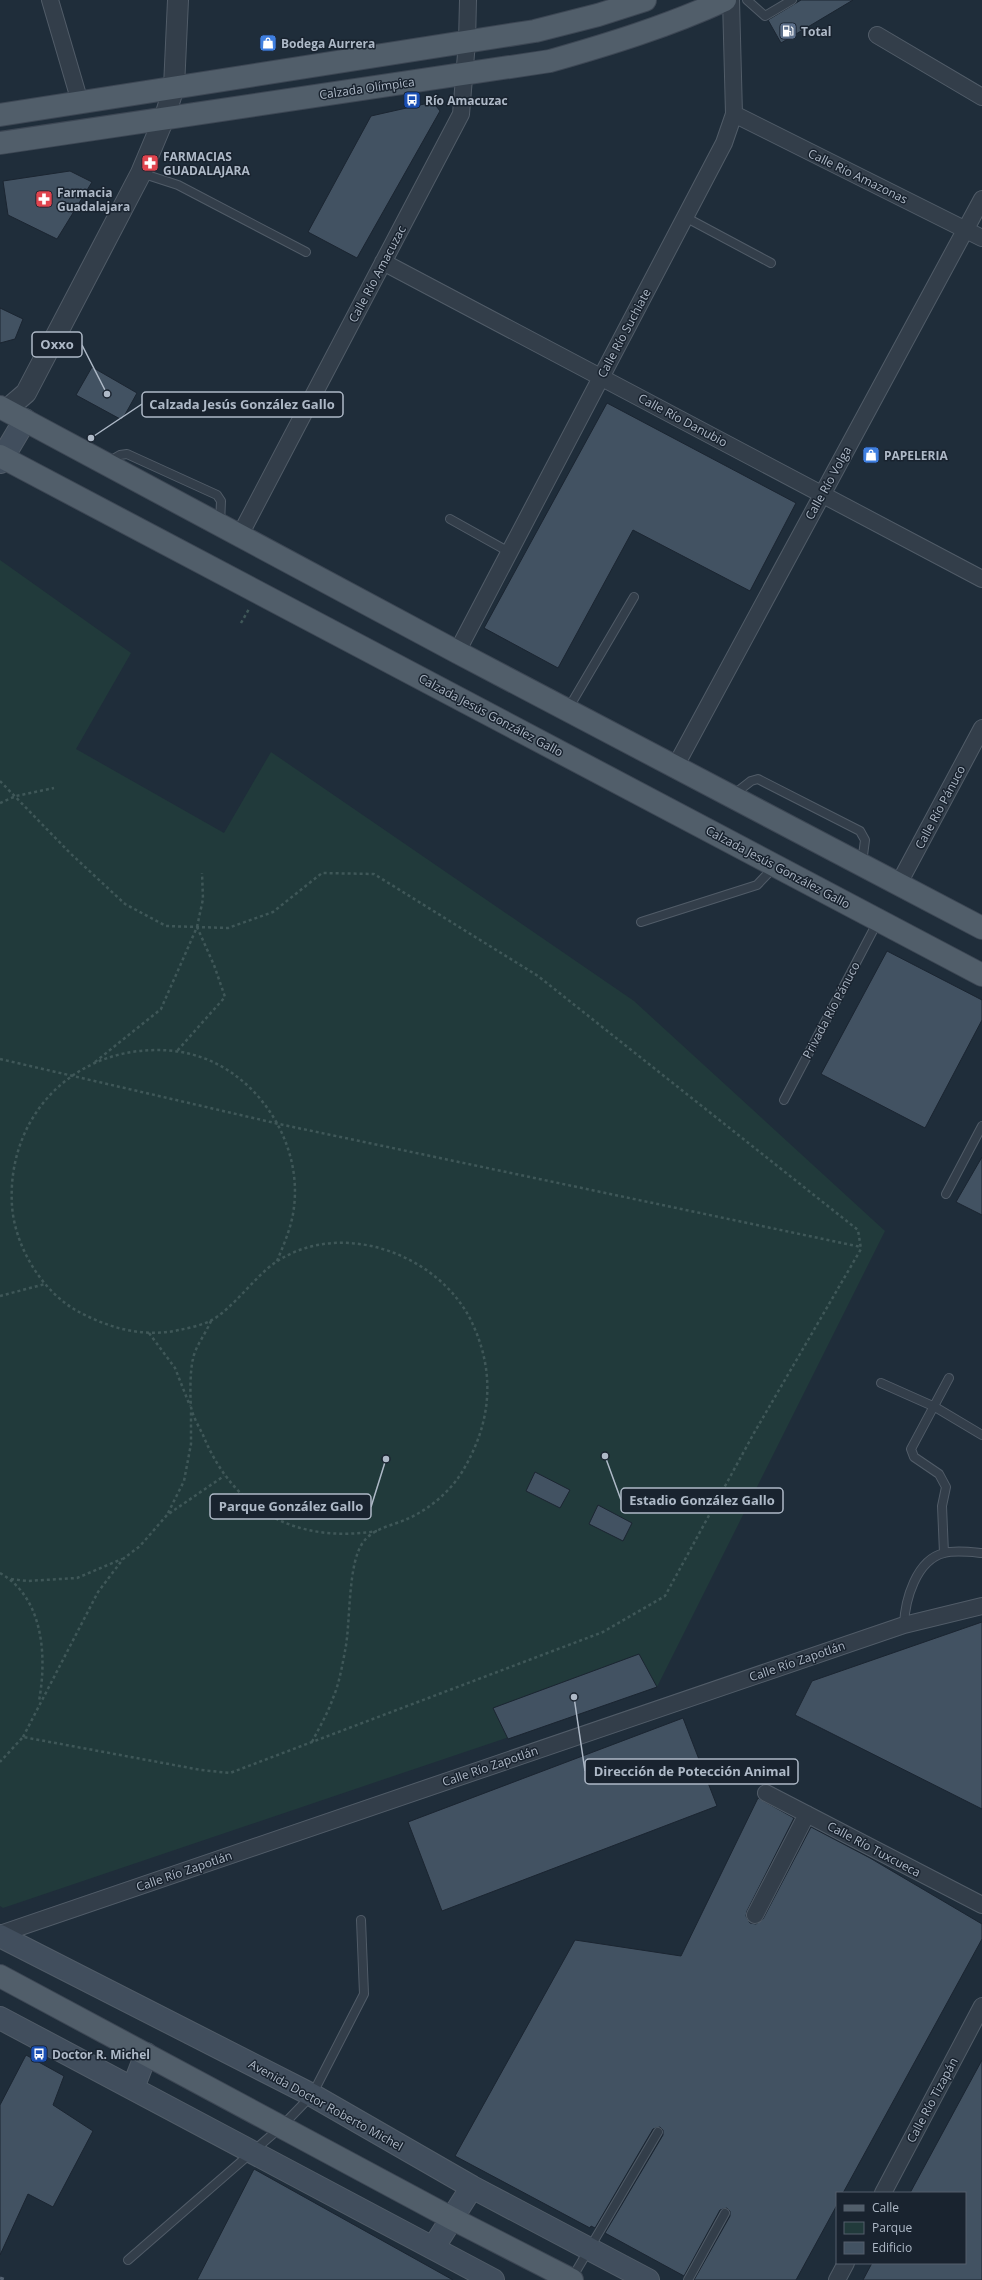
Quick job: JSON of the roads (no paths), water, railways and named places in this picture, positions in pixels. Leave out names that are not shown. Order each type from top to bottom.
[{"type":"main road","points":[[0,115],[535,31],[598,15],[645,0]]},
{"type":"main road","name":"Calzada Olímpica","points":[[0,142],[165,116],[464,75],[550,61],[612,44],[682,19],[725,0]]},
{"type":"main road","points":[[2,412],[25,420],[457,652],[982,928]]},
{"type":"main road","points":[[1,459],[25,420]]},
{"type":"main road","name":"Calzada Jesús González Gallo","points":[[1,459],[982,975]]},
{"type":"main road","name":"Avenida Doctor Roberto Michel","points":[[0,1935],[312,2095],[472,2187],[648,2280]]},
{"type":"main road","points":[[0,1976],[453,2219],[571,2280]]},
{"type":"main road","points":[[0,2018],[493,2280]]},
{"type":"main road","points":[[133,2088],[146,2054]]},
{"type":"main road","points":[[433,2248],[453,2219],[472,2187]]},
{"type":"street","points":[[50,0],[80,102]]},
{"type":"street","points":[[2,412],[26,393],[141,173],[165,116],[174,88],[178,0]]},
{"type":"street","name":"Calle Río Amacuzac","points":[[240,536],[460,114],[467,42],[468,0]]},
{"type":"street","name":"Calle Río Suchiate","points":[[457,652],[724,142],[734,114],[731,0]]},
{"type":"street","points":[[877,35],[982,97]]},
{"type":"street","name":"Calle Río Amazonas","points":[[734,114],[982,238]]},
{"type":"street","name":"Calle Río Volga","points":[[675,767],[982,199]]},
{"type":"street","name":"Calle Río Danubio","points":[[383,262],[982,579]]},
{"type":"street","points":[[25,420],[26,393]]},
{"type":"street","name":"Calle Río Pánuco","points":[[898,885],[982,728]]},
{"type":"street","name":"Calle Río Zapotlán","points":[[0,1935],[904,1625],[982,1606]]},
{"type":"street","name":"Calle Río Tuxcueca","points":[[766,1793],[982,1905]]},
{"type":"street","points":[[755,1915],[807,1814]]},
{"type":"street","name":"Calle Río Tizapán","points":[[884,2192],[982,2006]]},
{"type":"street","points":[[837,2280],[845,2264]]},
{"type":"lane","points":[[747,0],[765,16],[792,0]]},
{"type":"lane","points":[[141,173],[178,185],[306,252]]},
{"type":"lane","points":[[685,217],[771,263]]},
{"type":"lane","points":[[450,519],[509,552]]},
{"type":"lane","points":[[567,710],[634,597]]},
{"type":"lane","points":[[731,796],[751,781],[758,779],[860,831],[865,840],[862,866]]},
{"type":"lane","points":[[641,922],[757,885],[775,866]]},
{"type":"lane","name":"Privada Río Pánuco","points":[[784,1100],[878,920]]},
{"type":"lane","points":[[946,1194],[982,1126]]},
{"type":"lane","points":[[944,1553],[942,1506],[946,1487],[940,1474],[914,1457],[912,1449],[949,1378]]},
{"type":"lane","points":[[881,1383],[935,1407],[982,1435]]},
{"type":"lane","points":[[904,1625],[905,1606],[914,1581],[930,1562],[944,1553],[982,1553]]},
{"type":"lane","points":[[128,2260],[281,2127],[312,2095],[364,1994],[361,1920]]},
{"type":"lane","points":[[571,2280],[658,2132]]},
{"type":"lane","points":[[688,2280],[725,2213]]},
{"type":"railway","points":[[0,2278],[6,2280]]},
{"type":"place","name":"Total","points":[[788,31]]},
{"type":"place","name":"Bodega Aurrera","points":[[268,43]]},
{"type":"place","name":"Río Amacuzac","points":[[412,100]]},
{"type":"place","name":"FARMACIAS GUADALAJARA","points":[[150,163]]},
{"type":"place","name":"Farmacia Guadalajara","points":[[44,199]]},
{"type":"place","name":"Oxxo","points":[[107,394]]},
{"type":"place","name":"Calzada Jesús González Gallo","points":[[91,438]]},
{"type":"place","name":"PAPELERIA","points":[[871,455]]},
{"type":"place","name":"Estadio González Gallo","points":[[605,1456]]},
{"type":"place","name":"Parque González Gallo","points":[[386,1459]]},
{"type":"place","name":"Dirección de Potección Animal","points":[[574,1697]]},
{"type":"place","name":"Doctor R. Michel","points":[[39,2054]]}]
